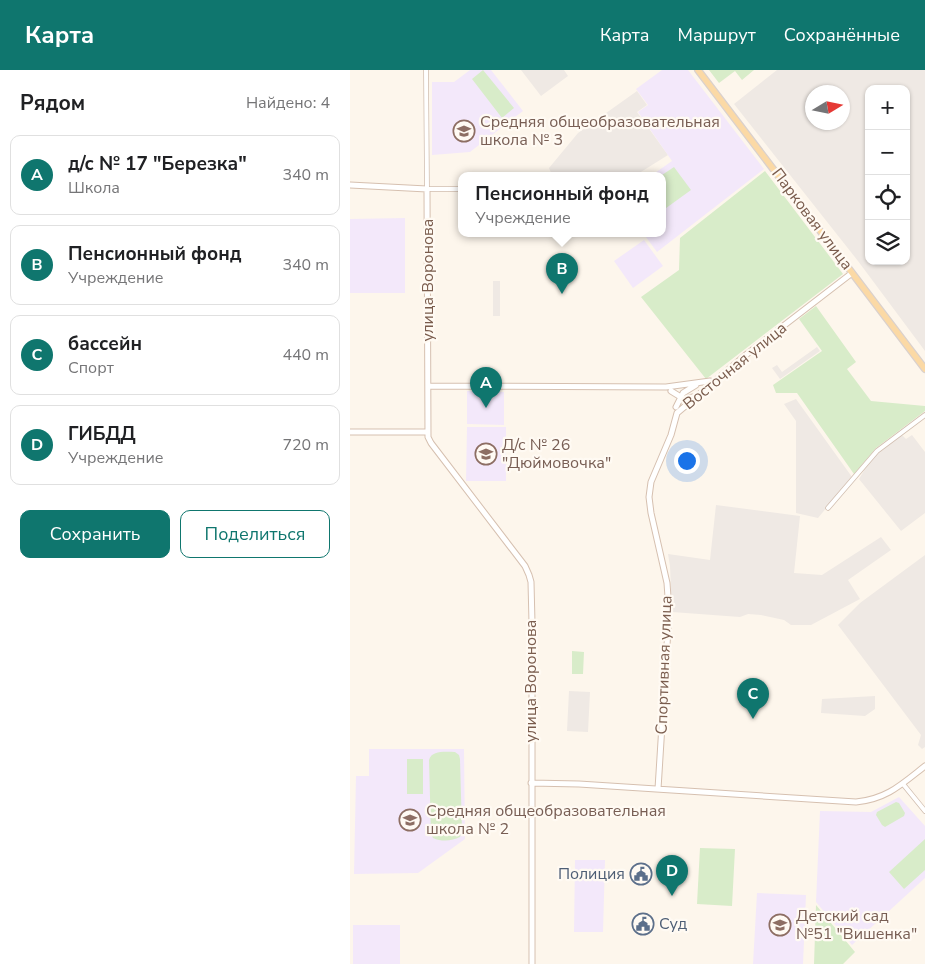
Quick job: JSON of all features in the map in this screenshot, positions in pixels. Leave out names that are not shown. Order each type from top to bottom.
[{"type":"main road","name":"Парковая улица","points":[[698,70],[925,369]]},
{"type":"street","points":[[426,70],[427,189]]},
{"type":"street","points":[[350,185],[458,189]]},
{"type":"street","name":"улица Воронова","points":[[427,189],[428,432],[431,443],[530,575],[532,623],[532,964]]},
{"type":"street","name":"Восточная улица","points":[[651,513],[648,497],[651,482],[671,435],[677,410],[852,273]]},
{"type":"street","points":[[677,410],[680,397],[686,390],[716,379]]},
{"type":"street","name":"Восточная улица","points":[[429,386],[668,389],[676,385],[702,384]]},
{"type":"street","points":[[676,385],[686,390]]},
{"type":"street","points":[[668,389],[688,401]]},
{"type":"street","points":[[668,389],[677,410]]},
{"type":"street","points":[[686,390],[688,401]]},
{"type":"street","points":[[828,508],[877,452],[925,414]]},
{"type":"street","points":[[350,432],[428,432]]},
{"type":"street","name":"Спортивная улица","points":[[651,513],[667,583],[668,597],[668,629],[658,789]]},
{"type":"street","points":[[531,783],[856,802],[874,800],[889,793],[925,766]]},
{"type":"street","points":[[903,784],[925,811]]},
{"type":"shaded area","name":"Средняя общеобразовательная школа № 3","points":[[470,70],[491,70],[523,111],[470,152],[432,155],[432,82],[454,82]]},
{"type":"shaded area","points":[[521,70],[564,70],[568,76],[541,96]]},
{"type":"shaded area","points":[[662,70],[688,70],[764,169],[657,252],[646,237],[666,237],[666,172],[656,172],[672,161],[638,112],[648,105],[636,89]]},
{"type":"shaded area","points":[[777,70],[925,70],[925,351],[858,261],[734,104]]},
{"type":"shaded area","points":[[637,91],[647,105],[637,112],[668,155],[641,172],[551,172],[549,168],[578,133]]},
{"type":"shaded area","points":[[405,218],[405,293],[350,293],[350,219]]},
{"type":"shaded area","points":[[644,240],[663,266],[633,288],[614,261]]},
{"type":"shaded area","points":[[493,281],[500,281],[500,316],[493,316]]},
{"type":"shaded area","points":[[817,347],[820,351],[780,379],[772,368],[777,365],[782,372]]},
{"type":"shaded area","points":[[467,391],[504,392],[504,425],[467,424]]},
{"type":"shaded area","points":[[796,399],[852,477],[818,518],[796,513],[796,421],[784,404]]},
{"type":"shaded area","name":"Д/с № 26 \"Дюймовочка\"","points":[[467,427],[506,427],[506,481],[466,481]]},
{"type":"shaded area","points":[[902,435],[906,439],[912,435],[925,452],[925,513],[901,531],[859,479],[871,459]]},
{"type":"shaded area","points":[[716,505],[800,516],[794,573],[822,575],[881,537],[891,550],[848,580],[860,599],[811,625],[791,625],[784,620],[761,615],[748,614],[740,617],[672,612],[668,554],[710,560]]},
{"type":"shaded area","points":[[925,555],[925,747],[922,749],[918,745],[921,735],[838,625],[860,603]]},
{"type":"shaded area","points":[[569,691],[590,692],[588,732],[567,731]]},
{"type":"shaded area","points":[[875,696],[875,709],[865,716],[821,713],[822,699]]},
{"type":"shaded area","name":"Средняя общеобразовательная школа № 2","points":[[369,749],[464,749],[465,839],[418,873],[354,874],[356,776],[369,776]]},
{"type":"shaded area","points":[[899,797],[925,826],[925,878],[852,945],[816,902],[820,811],[871,812]]},
{"type":"shaded area","points":[[575,860],[605,860],[603,932],[574,932]]},
{"type":"shaded area","name":"Детский сад №51 \"Вишенка\"","points":[[757,893],[806,895],[803,964],[753,964]]},
{"type":"shaded area","points":[[353,925],[400,925],[400,964],[353,964]]},
{"type":"green space","points":[[483,70],[514,108],[502,118],[472,79]]},
{"type":"green space","points":[[709,70],[754,70],[742,80],[735,71],[719,83]]},
{"type":"green space","points":[[674,167],[691,190],[666,208],[666,172]]},
{"type":"green space","points":[[765,171],[843,274],[706,379],[641,297],[679,270],[680,238]]},
{"type":"green space","points":[[816,306],[856,362],[847,369],[871,401],[925,406],[925,411],[876,448],[854,474],[797,393],[776,393],[773,385],[822,351],[799,319]]},
{"type":"green space","points":[[572,651],[584,652],[583,674],[572,674]]},
{"type":"green space","points":[[455,752],[459,755],[460,759],[462,831],[460,837],[440,840],[433,838],[431,834],[429,760],[436,753]]},
{"type":"green space","points":[[407,759],[423,759],[423,794],[407,794]]},
{"type":"green space","points":[[896,802],[899,803],[905,813],[904,816],[885,827],[876,815],[877,812]]},
{"type":"green space","points":[[925,839],[925,870],[904,889],[889,872]]},
{"type":"green space","points":[[700,848],[735,849],[732,906],[697,904]]},
{"type":"green space","points":[[816,905],[855,952],[843,964],[814,964]]},
{"type":"place","name":"Средняя общеобразовательная школа № 3","points":[[464,131]]},
{"type":"place","name":"Пенсионный фонд","points":[[562,294]]},
{"type":"place","name":"д/с № 17 \"Березка\"","points":[[486,408]]},
{"type":"place","name":"Д/с № 26 \"Дюймовочка\"","points":[[486,454]]},
{"type":"place","name":"бассейн","points":[[753,719]]},
{"type":"place","name":"Средняя общеобразовательная школа № 2","points":[[410,820]]},
{"type":"place","name":"Полиция","points":[[641,874]]},
{"type":"place","name":"ГИБДД","points":[[672,896]]},
{"type":"place","name":"Суд","points":[[643,924]]},
{"type":"place","name":"Детский сад №51 \"Вишенка\"","points":[[780,925]]}]
